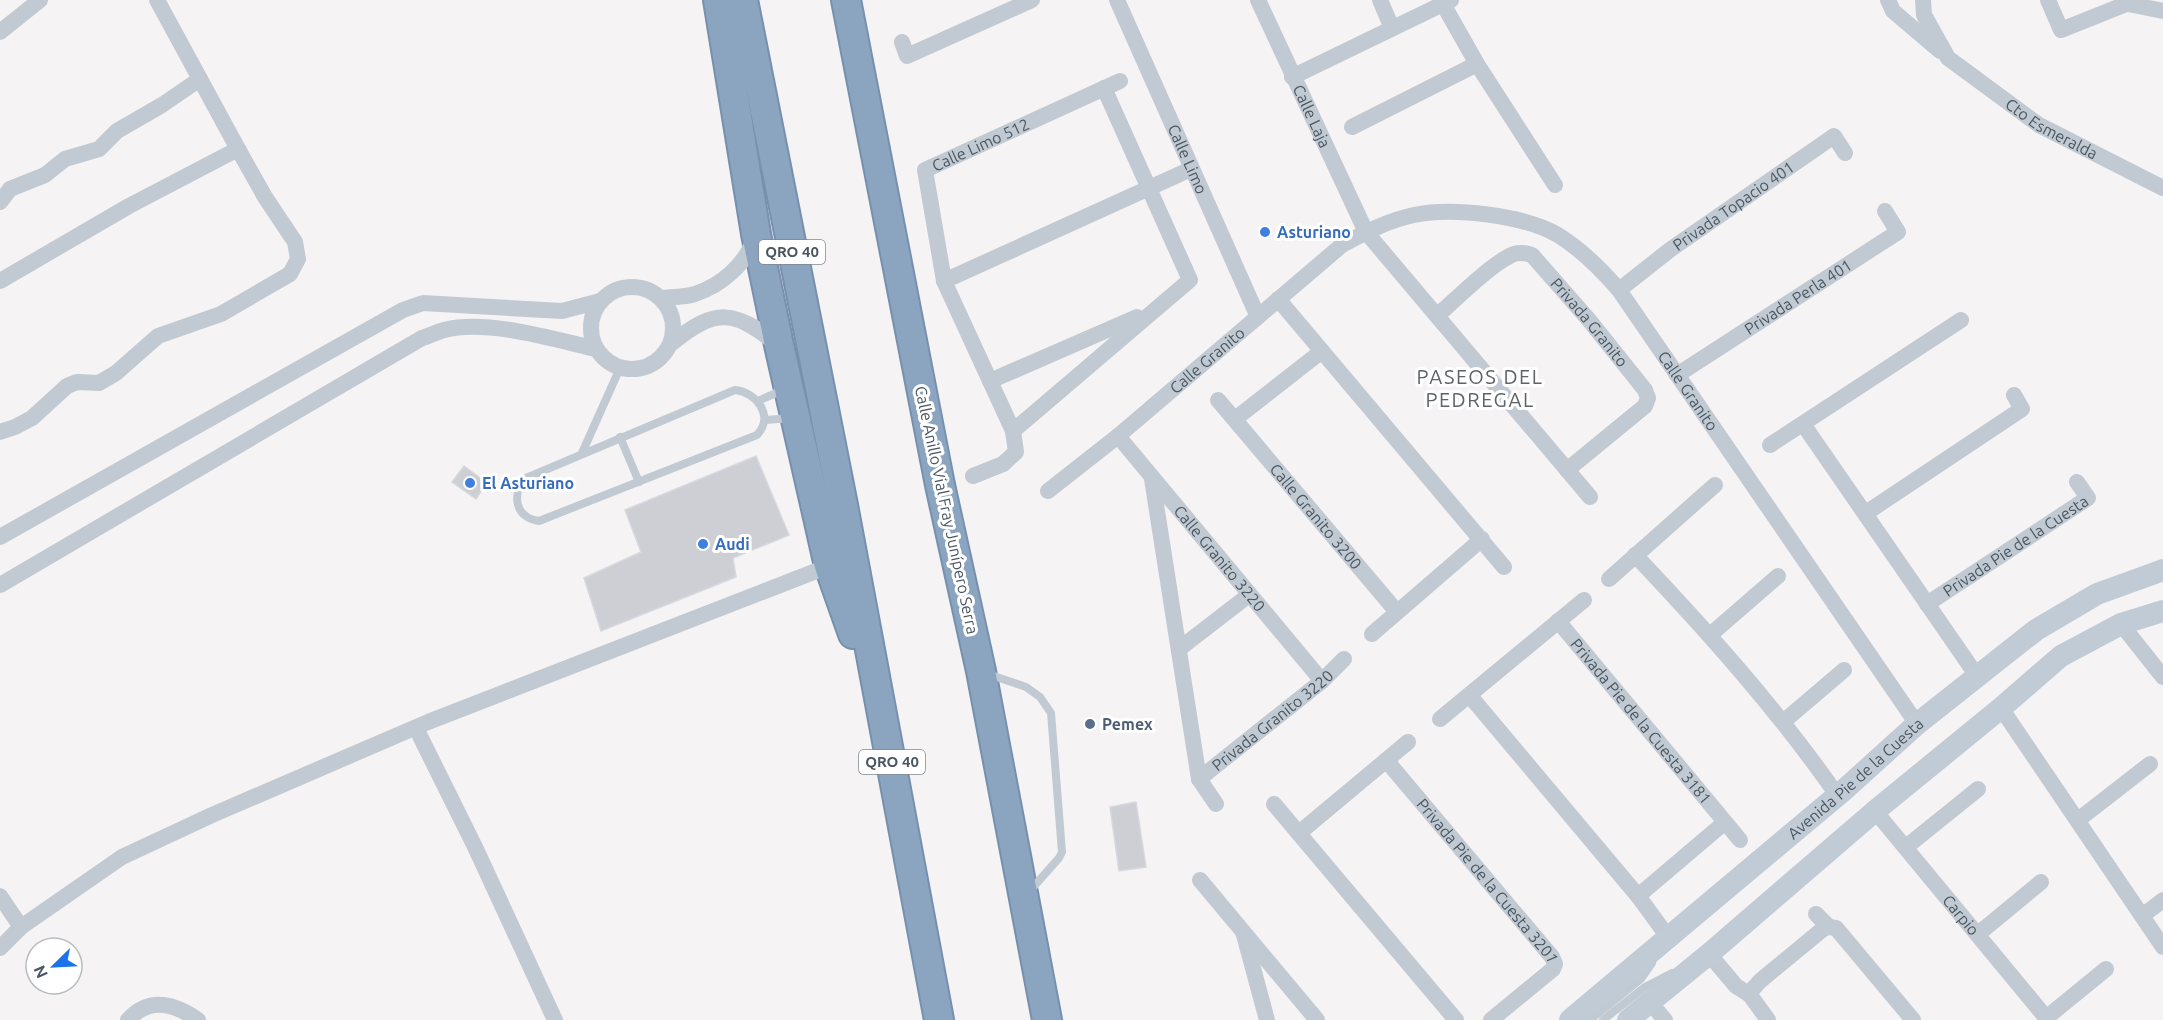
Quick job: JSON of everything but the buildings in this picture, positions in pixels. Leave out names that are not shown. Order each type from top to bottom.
[{"type":"highway","points":[[718,0],[756,234],[829,566],[884,719]]},
{"type":"highway","name":"QRO 40","points":[[742,0],[884,719],[939,1020]]},
{"type":"highway","name":"Calle Anillo Vial Fray Junípero Serra","points":[[846,0],[937,473],[981,671],[1047,1018]]},
{"type":"main road","name":"Avenida Pie de la Cuesta","points":[[1570,1020],[1837,795],[1917,724],[2036,630],[2097,594],[2163,570]]},
{"type":"main road","points":[[1628,1020],[1709,954],[1875,810],[2061,656],[2121,624],[2163,611]]},
{"type":"street","points":[[0,32],[40,0]]},
{"type":"street","points":[[0,432],[32,418],[67,386],[77,382],[99,383],[116,373],[158,336],[221,314],[290,274],[298,259],[295,242],[265,197],[158,0]]},
{"type":"street","points":[[902,42],[907,56],[1032,0]]},
{"type":"street","name":"Calle Limo","points":[[1116,0],[1258,317]]},
{"type":"street","name":"Calle Laja","points":[[1258,0],[1366,232]]},
{"type":"street","points":[[1380,0],[1392,28]]},
{"type":"street","name":"Cto Esmeralda","points":[[1888,0],[1893,11],[1948,58],[2039,125],[2163,188]]},
{"type":"street","name":"Cto Esmeralda","points":[[1923,0],[1924,15],[1948,58]]},
{"type":"street","points":[[2048,0],[2061,30],[2132,2],[2163,11]]},
{"type":"street","points":[[1292,76],[1447,2],[1477,64],[1555,185]]},
{"type":"street","points":[[1352,128],[1477,64]]},
{"type":"street","points":[[0,202],[10,189],[45,175],[65,159],[99,149],[117,131],[162,105],[200,79]]},
{"type":"street","name":"Calle Limo 512","points":[[1013,431],[944,281],[925,170],[1120,81]]},
{"type":"street","points":[[973,476],[1003,464],[1016,452],[1013,431],[1152,310],[1190,280],[1104,88]]},
{"type":"street","name":"Privada Topacio 401","points":[[1619,290],[1671,249],[1834,136],[1845,153]]},
{"type":"street","points":[[0,281],[129,206],[238,149]]},
{"type":"street","points":[[944,281],[1191,169]]},
{"type":"street","name":"Calle Granito","points":[[1048,491],[1118,436],[1342,245],[1366,232],[1414,215],[1460,211],[1513,219],[1557,235],[1596,263],[1619,290],[1917,724]]},
{"type":"street","name":"Privada Perla 401","points":[[1677,375],[1898,232],[1885,211]]},
{"type":"street","points":[[1366,232],[1590,497]]},
{"type":"street","points":[[662,298],[695,294],[728,276],[750,254],[756,234]]},
{"type":"street","name":"Privada Granito","points":[[1437,316],[1499,263],[1514,254],[1522,253],[1532,255],[1589,320],[1645,390],[1648,399],[1645,406],[1567,470]]},
{"type":"street","points":[[0,537],[403,310],[423,303],[562,311],[600,301],[614,290],[631,286],[648,289],[662,298],[671,311],[674,327],[672,342],[664,356],[651,366],[636,370],[620,368],[606,361],[596,349],[591,334],[592,316],[600,301]]},
{"type":"street","points":[[1278,299],[1504,567]]},
{"type":"street","points":[[990,381],[1152,310]]},
{"type":"street","points":[[672,342],[710,318],[737,318],[761,331],[779,345]]},
{"type":"street","points":[[1770,446],[1961,320]]},
{"type":"street","points":[[0,585],[432,334],[457,328],[489,328],[540,336],[596,349]]},
{"type":"street","points":[[1235,419],[1322,351]]},
{"type":"street","points":[[1866,513],[2022,409],[2014,395]]},
{"type":"street","name":"Calle Granito 3200","points":[[1218,400],[1397,612]]},
{"type":"street","name":"Privada Pie de la Cuesta","points":[[1803,424],[1977,676]]},
{"type":"street","name":"Calle Granito 3220","points":[[1118,436],[1322,681]]},
{"type":"street","name":"Privada Granito 3220","points":[[1152,479],[1199,779],[1216,804]]},
{"type":"street","name":"Privada Pie de la Cuesta","points":[[1927,604],[2088,498],[2077,482]]},
{"type":"street","points":[[1609,579],[1715,485]]},
{"type":"street","points":[[1372,634],[1482,539]]},
{"type":"street","points":[[1635,555],[1710,635],[1784,722],[1837,795]]},
{"type":"street","points":[[0,948],[21,927],[122,858],[212,815],[416,728],[829,566]]},
{"type":"street","points":[[1710,635],[1778,576]]},
{"type":"street","points":[[1179,649],[1249,595]]},
{"type":"street","points":[[1440,719],[1584,600]]},
{"type":"street","name":"Privada Pie de la Cuesta 3181","points":[[1558,621],[1740,840]]},
{"type":"street","points":[[2121,624],[2163,677]]},
{"type":"street","name":"Privada Granito 3220","points":[[1199,779],[1322,681],[1344,659]]},
{"type":"street","points":[[1784,722],[1844,670]]},
{"type":"street","points":[[1470,696],[1638,896],[1668,937]]},
{"type":"street","points":[[2001,708],[2163,947]]},
{"type":"street","points":[[416,728],[476,849],[555,1020]]},
{"type":"street","points":[[1299,833],[1408,742]]},
{"type":"street","name":"Privada Pie de la Cuesta 3201","points":[[1386,760],[1552,957],[1555,964],[1553,969],[1491,1020]]},
{"type":"street","points":[[2078,820],[2151,764]]},
{"type":"street","points":[[1906,847],[1978,789]]},
{"type":"street","points":[[1274,804],[1456,1020]]},
{"type":"street","name":"Carpio","points":[[1875,810],[2047,1019]]},
{"type":"street","points":[[1638,896],[1724,823]]},
{"type":"street","points":[[1200,880],[1317,1020]]},
{"type":"street","points":[[1978,934],[2041,882]]},
{"type":"street","points":[[0,896],[21,927]]},
{"type":"street","points":[[2142,916],[2163,900]]},
{"type":"street","points":[[1816,914],[1829,927]]},
{"type":"street","points":[[1242,928],[1267,1020]]},
{"type":"street","points":[[1750,995],[1760,981],[1823,929],[1836,928],[1913,1020]]},
{"type":"street","points":[[1709,954],[1736,986],[1750,995],[1768,1020]]},
{"type":"street","points":[[2047,1019],[2106,969]]},
{"type":"street","points":[[1650,1002],[1665,1020]]},
{"type":"street","points":[[128,1020],[141,1010],[155,1005],[169,1004],[198,1020]]},
{"type":"lane","points":[[582,453],[620,368]]},
{"type":"lane","points":[[758,401],[776,393],[788,379]]},
{"type":"lane","points":[[735,390],[746,391],[758,401],[765,420],[757,435],[639,482],[539,521],[530,520],[523,515],[516,500],[518,487],[526,478],[620,437],[735,390]]},
{"type":"lane","points":[[765,420],[795,418]]},
{"type":"lane","points":[[620,437],[639,482]]},
{"type":"lane","points":[[981,671],[1026,687],[1040,697],[1051,713],[1062,852],[1024,898]]},
{"type":"lane","points":[[1590,1020],[1641,979],[1668,937]]},
{"type":"lane","points":[[1603,1020],[1644,987],[1709,954]]},
{"type":"place","name":"Asturiano","points":[[1265,232]]},
{"type":"place","name":"El Asturiano","points":[[470,483]]},
{"type":"place","name":"Audi","points":[[703,544]]},
{"type":"place","name":"Pemex","points":[[1090,724]]},
{"type":"district","name":"PASEOS DEL PEDREGAL","points":[[1480,388]]}]
